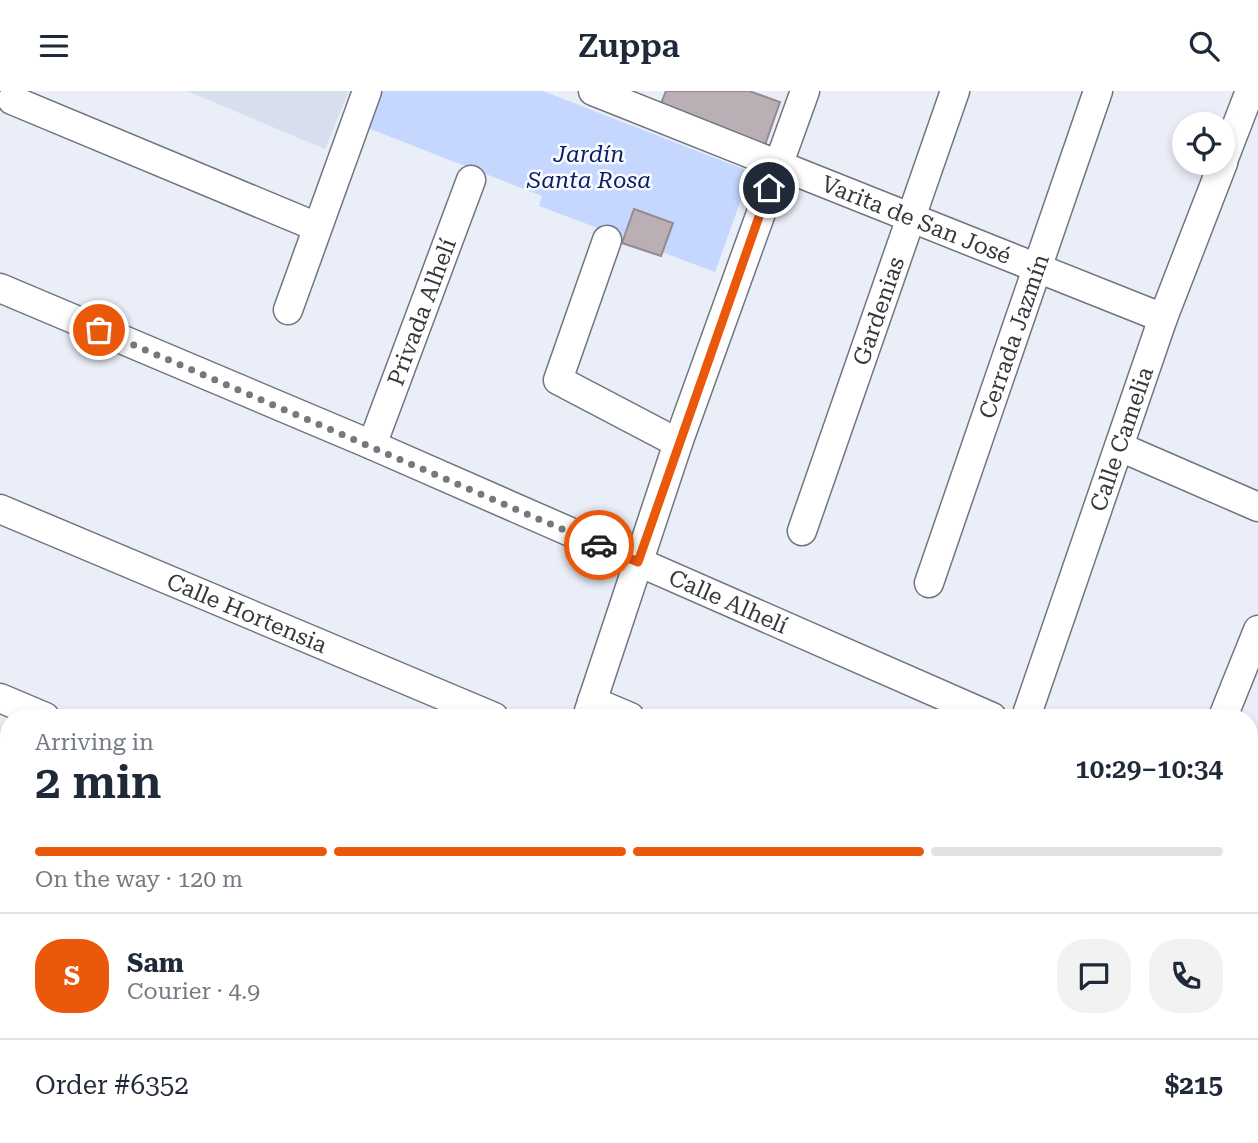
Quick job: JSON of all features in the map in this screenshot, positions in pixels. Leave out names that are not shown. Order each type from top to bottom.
[{"type":"street","points":[[288,310],[367,91]]},
{"type":"street","name":"Varita de San José","points":[[593,91],[634,98],[692,144],[778,164],[1163,318]]},
{"type":"street","points":[[589,709],[678,443],[805,91]]},
{"type":"street","name":"Gardenias","points":[[802,531],[954,91]]},
{"type":"street","name":"Cerrada Jazmín","points":[[929,583],[1098,91]]},
{"type":"street","name":"Calle Camelia","points":[[1235,130],[1250,91]]},
{"type":"street","points":[[12,100],[317,226]]},
{"type":"street","name":"Calle Camelia","points":[[1029,709],[1163,318],[1218,175]]},
{"type":"street","name":"Privada Alhelí","points":[[372,446],[471,180]]},
{"type":"street","points":[[607,240],[558,380],[678,443]]},
{"type":"street","name":"Calle Alhelí","points":[[0,288],[372,446],[974,709]]},
{"type":"street","points":[[1120,447],[1258,507]]},
{"type":"street","name":"Calle Hortensia","points":[[0,509],[475,709]]},
{"type":"street","points":[[1226,709],[1258,630]]},
{"type":"street","points":[[0,698],[26,709]]},
{"type":"shaded area","points":[[187,91],[349,91],[325,149]]},
{"type":"green space","name":"Jardín Santa Rosa","points":[[379,91],[543,91],[751,172],[715,272],[539,206],[542,196],[365,127]]},
{"type":"building","points":[[666,91],[749,91],[780,102],[765,145],[660,106]]},
{"type":"building","points":[[634,209],[673,223],[661,256],[622,243]]},
{"type":"way so far","points":[[99,330],[599,545]]},
{"type":"route","points":[[599,545],[638,562],[769,188]]}]
